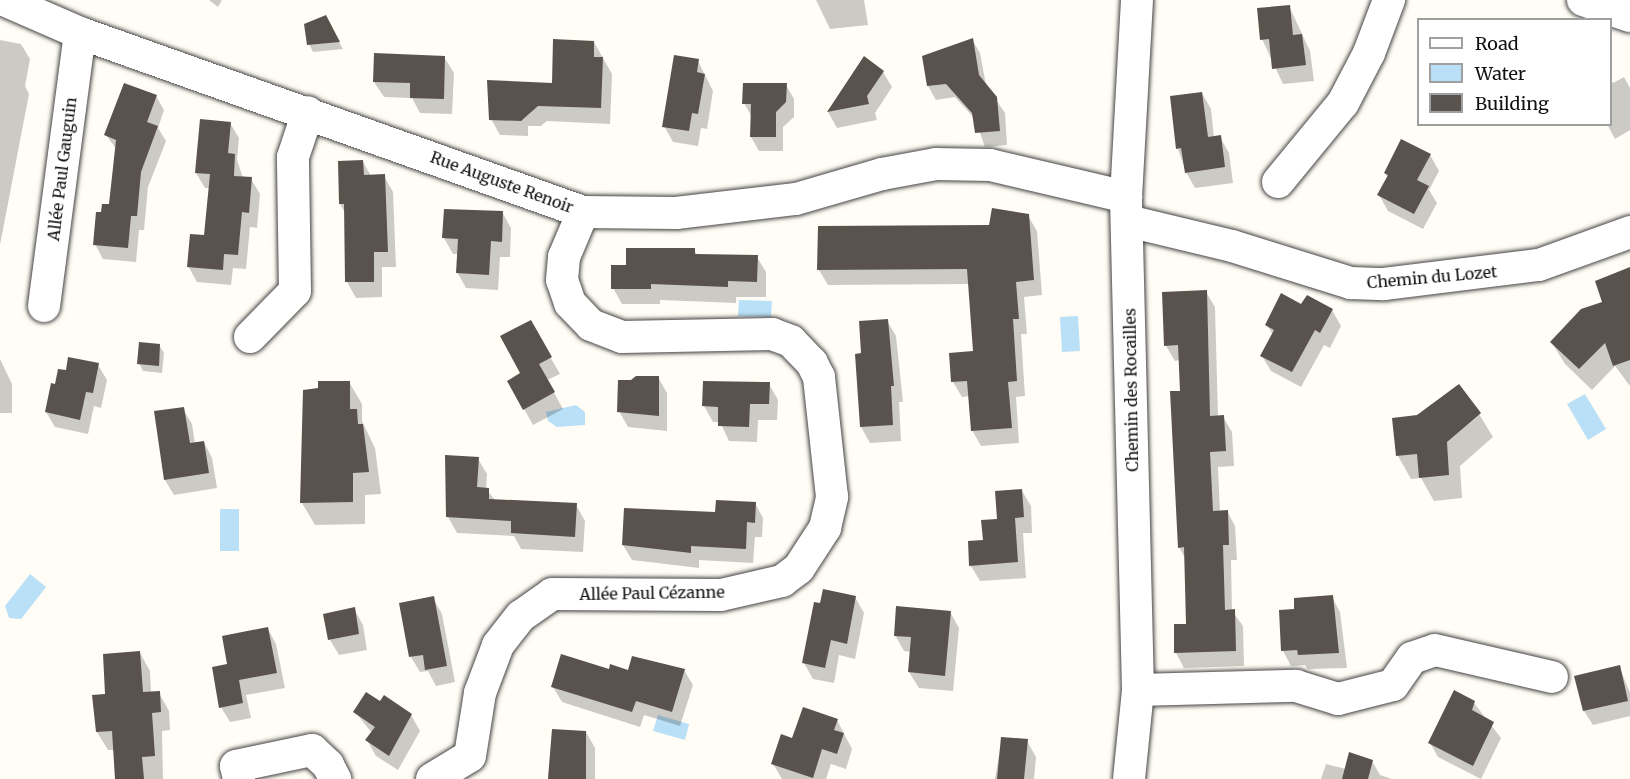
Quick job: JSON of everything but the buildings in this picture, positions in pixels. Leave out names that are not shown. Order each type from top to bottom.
[{"type":"street","name":"Rue Auguste Renoir","points":[[4,0],[80,33],[308,112],[583,212],[676,213],[796,199],[882,174],[936,164],[990,165],[1127,209]]},
{"type":"street","name":"Chemin des Rocailles","points":[[1129,779],[1138,690],[1127,209],[1137,0]]},
{"type":"street","points":[[1278,182],[1343,103],[1369,53],[1389,0]]},
{"type":"street","points":[[1583,0],[1630,16]]},
{"type":"street","name":"Allée Paul Gauguin","points":[[44,306],[80,33]]},
{"type":"street","points":[[250,337],[295,291],[293,157],[308,112]]},
{"type":"street","name":"Chemin du Lozet","points":[[1127,209],[1232,246],[1351,283],[1481,275],[1539,265],[1630,232]]},
{"type":"street","name":"Allée Paul Cézanne","points":[[432,779],[470,756],[480,693],[498,645],[521,616],[552,594],[722,595],[782,581],[799,568],[825,528],[832,496],[819,377],[812,363],[790,341],[772,334],[622,337],[591,325],[570,303],[562,280],[564,257],[583,212]]},
{"type":"street","points":[[1138,690],[1296,686],[1338,699],[1392,685],[1412,658],[1435,650],[1552,677]]},
{"type":"street","points":[[239,779],[236,766],[312,750],[335,779]]},
{"type":"water","points":[[739,300],[772,301],[771,317],[738,316]]},
{"type":"water","points":[[1078,316],[1080,351],[1062,352],[1060,317]]},
{"type":"water","points":[[1585,394],[1606,429],[1588,440],[1567,404]]},
{"type":"water","points":[[576,405],[585,412],[585,425],[557,427],[548,421],[546,412]]},
{"type":"water","points":[[220,509],[239,509],[239,551],[220,551]]},
{"type":"water","points":[[30,574],[46,587],[21,619],[9,618],[5,606]]},
{"type":"water","points":[[658,715],[689,724],[685,740],[653,731]]}]
